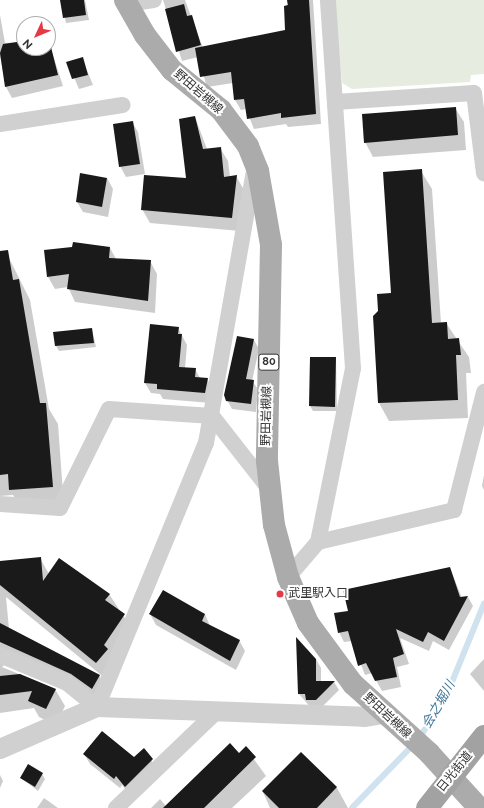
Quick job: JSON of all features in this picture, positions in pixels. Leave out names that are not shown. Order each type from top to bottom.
[{"type":"highway","name":"日光街道","points":[[427,808],[484,736]]},
{"type":"main road","name":"野田岩槻線","points":[[126,2],[172,70],[221,110],[255,164],[266,203],[271,245],[267,462],[274,525],[288,577],[308,623],[327,652],[382,714],[424,749],[479,808]]},
{"type":"street","points":[[126,2],[154,0]]},
{"type":"street","points":[[288,577],[318,542],[353,368],[328,0]]},
{"type":"street","points":[[335,102],[474,93],[484,173]]},
{"type":"street","points":[[0,124],[123,105]]},
{"type":"street","points":[[97,707],[206,443],[212,416],[255,164]]},
{"type":"street","points":[[318,542],[454,510],[484,392]]},
{"type":"street","points":[[0,504],[60,508],[109,409],[212,416],[270,490]]},
{"type":"street","points":[[0,655],[67,683],[97,707]]},
{"type":"street","points":[[0,749],[97,707],[215,713],[382,714]]},
{"type":"street","points":[[116,808],[215,713]]},
{"type":"shaded area","points":[[335,0],[484,0],[484,74],[471,75],[470,82],[352,89],[342,83]]},
{"type":"building","points":[[60,0],[84,0],[86,15],[63,18]]},
{"type":"building","points":[[287,0],[309,0],[316,114],[281,118],[281,113],[247,119],[244,99],[234,100],[231,72],[200,77],[195,48],[285,30],[284,6],[288,5]]},
{"type":"building","points":[[184,4],[187,16],[192,15],[201,45],[176,52],[165,9]]},
{"type":"building","points":[[16,42],[16,56],[53,56],[58,75],[5,87],[0,53],[3,44]]},
{"type":"building","points":[[83,57],[88,75],[72,79],[66,62]]},
{"type":"building","points":[[456,107],[458,135],[364,143],[362,114]]},
{"type":"building","points":[[195,116],[203,149],[221,147],[224,177],[237,175],[232,218],[141,210],[144,175],[186,178],[179,119]]},
{"type":"building","points":[[133,121],[140,164],[119,167],[113,124]]},
{"type":"building","points":[[422,169],[432,323],[447,322],[448,339],[459,338],[461,355],[456,355],[458,400],[378,403],[373,316],[378,311],[377,294],[391,293],[383,172]]},
{"type":"building","points":[[80,173],[107,178],[102,207],[76,202]]},
{"type":"building","points":[[73,242],[110,247],[109,258],[151,260],[148,301],[67,289],[69,274],[47,277],[44,250],[72,247]]},
{"type":"building","points":[[8,250],[13,280],[19,279],[40,403],[46,403],[53,487],[9,490],[8,474],[0,475],[0,251]]},
{"type":"building","points":[[150,324],[179,327],[178,334],[182,334],[179,367],[196,368],[195,377],[208,378],[205,393],[157,389],[157,384],[144,383]]},
{"type":"building","points":[[92,328],[94,343],[55,346],[53,332]]},
{"type":"building","points":[[237,336],[254,339],[246,379],[254,380],[251,404],[226,401],[224,395]]},
{"type":"building","points":[[310,357],[336,357],[335,407],[309,406]]},
{"type":"building","points":[[41,557],[43,581],[59,558],[110,594],[105,600],[125,614],[104,645],[108,649],[96,663],[0,585],[0,561]]},
{"type":"building","points":[[450,567],[460,597],[468,596],[444,641],[428,632],[423,642],[396,629],[404,654],[393,658],[397,677],[375,681],[366,663],[358,666],[348,631],[338,633],[334,613],[348,611],[343,590]]},
{"type":"building","points":[[163,590],[205,614],[202,621],[240,640],[230,661],[149,614]]},
{"type":"building","points":[[0,623],[100,675],[92,689],[71,674],[0,642]]},
{"type":"building","points":[[296,637],[316,659],[316,681],[335,681],[316,700],[306,700],[305,694],[298,694]]},
{"type":"building","points":[[20,674],[56,689],[46,709],[28,701],[32,691],[0,695],[0,676]]},
{"type":"building","points":[[102,731],[134,757],[144,748],[153,759],[125,787],[116,776],[114,779],[83,754]]},
{"type":"building","points":[[230,743],[239,753],[246,746],[256,757],[204,808],[163,808]]},
{"type":"building","points":[[301,752],[337,787],[317,808],[279,808],[262,791]]},
{"type":"building","points":[[28,764],[43,773],[35,787],[20,778]]},
{"type":"waterway","name":"会之堀川","points":[[419,739],[448,692],[484,604]]},
{"type":"waterway","name":"会之堀川","points":[[352,808],[413,745]]},
{"type":"place","name":"武里駅入口","points":[[280,594]]}]
